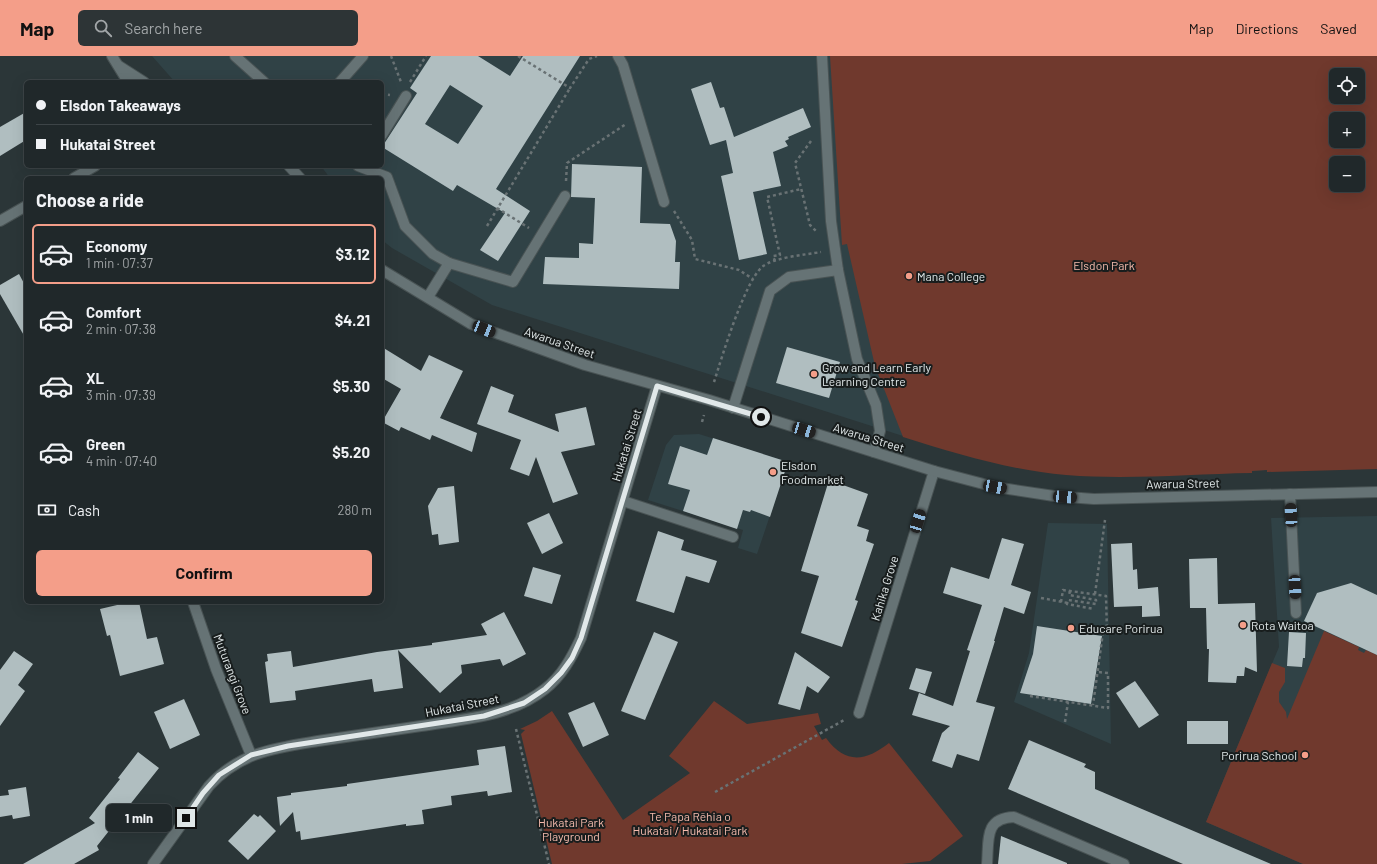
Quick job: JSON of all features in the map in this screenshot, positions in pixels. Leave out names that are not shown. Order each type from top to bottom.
[{"type":"street","points":[[112,56],[127,80]]},
{"type":"street","points":[[235,56],[262,80]]},
{"type":"street","points":[[342,80],[363,56]]},
{"type":"street","points":[[618,56],[623,64],[664,202]]},
{"type":"street","points":[[822,56],[833,234],[838,270],[857,359],[876,405],[880,431],[874,452]]},
{"type":"street","points":[[118,66],[141,80]]},
{"type":"street","points":[[384,132],[406,96]]},
{"type":"street","points":[[78,176],[92,168]]},
{"type":"street","points":[[291,168],[298,176]]},
{"type":"street","points":[[366,168],[387,176],[405,226],[433,254],[449,263],[513,282],[565,196]]},
{"type":"street","points":[[0,221],[24,207]]},
{"type":"street","points":[[428,297],[449,263]]},
{"type":"street","points":[[733,408],[770,291],[789,277],[838,270]]},
{"type":"street","name":"Awarua Street","points":[[384,271],[471,324],[497,334],[585,364],[733,408],[934,471],[1012,491],[1075,498],[1377,492]]},
{"type":"street","name":"Hukatai Street","points":[[153,864],[214,781],[233,765],[251,755],[288,746],[484,716],[519,705],[545,689],[572,658],[581,638],[657,386]]},
{"type":"street","name":"Kahika Grove","points":[[859,713],[934,471]]},
{"type":"street","points":[[1290,494],[1296,613]]},
{"type":"street","points":[[623,501],[732,537]]},
{"type":"street","name":"Muturangi Grove","points":[[194,604],[216,670],[251,755]]},
{"type":"street","points":[[987,864],[989,832],[994,823],[1002,817],[1014,816],[1124,864]]},
{"type":"path","points":[[391,56],[406,96]]},
{"type":"path","points":[[406,96],[408,85],[426,56]]},
{"type":"path","points":[[518,56],[570,88]]},
{"type":"path","points":[[487,226],[570,88],[589,59],[597,56]]},
{"type":"path","points":[[565,196],[567,163],[638,116]]},
{"type":"path","points":[[827,139],[814,140],[809,143],[795,163],[810,225],[816,232],[833,234]]},
{"type":"path","points":[[775,261],[774,256],[780,254],[767,197],[801,189]]},
{"type":"path","points":[[664,202],[673,210],[692,240],[695,259],[740,270],[753,279]]},
{"type":"path","points":[[497,208],[522,224]]},
{"type":"path","points":[[702,422],[704,415]]},
{"type":"path","points":[[1095,594],[1105,520]]},
{"type":"path","points":[[1061,602],[1063,590],[1106,596],[1107,632],[1103,632],[1093,705]]},
{"type":"path","points":[[1068,603],[1068,600],[1096,604],[1096,600],[1069,595],[1070,590]]},
{"type":"path","points":[[1041,598],[1094,609]]},
{"type":"path","points":[[1030,696],[1108,708],[1108,673],[1098,672]]},
{"type":"path","points":[[1065,722],[1068,702]]},
{"type":"path","points":[[716,792],[834,724],[859,713]]},
{"type":"path","points":[[516,729],[550,864]]},
{"type":"shaded area","name":"Mana College","points":[[152,56],[1377,56],[1377,467],[1105,475],[903,436],[492,305],[392,248],[384,242],[384,176],[328,176],[322,168],[384,168],[384,80],[173,80]]},
{"type":"shaded area","points":[[699,434],[788,462],[757,554],[738,548],[743,530],[648,500],[666,445],[674,435]]},
{"type":"shaded area","name":"Porirua School","points":[[1377,516],[1377,864],[1303,864],[1206,822],[1279,647],[1271,518]]},
{"type":"shaded area","name":"Educare Porirua","points":[[1048,523],[1107,524],[1111,744],[1014,702],[1029,653]]},
{"type":"green space","name":"Elsdon Park","points":[[830,56],[1377,56],[1377,469],[1267,472],[1267,470],[1252,471],[1252,473],[1136,477],[1066,475],[1045,473],[1004,465],[903,437],[875,366],[847,244],[842,245]]},
{"type":"green space","name":"Porirua School","points":[[1324,631],[1359,647],[1358,650],[1364,653],[1366,650],[1377,655],[1377,864],[1303,864],[1206,822],[1272,663],[1285,668],[1285,682],[1279,692],[1279,702],[1286,712],[1287,719]]},
{"type":"green space","points":[[714,701],[747,724],[818,713],[821,724],[814,726],[822,740],[826,738],[840,752],[848,756],[864,757],[872,754],[889,743],[963,836],[930,861],[902,864],[552,864],[521,734],[525,730],[520,729],[537,721],[552,711],[623,820],[690,773],[669,756]]},
{"type":"building","points":[[431,56],[478,56],[510,76],[523,56],[580,56],[496,189],[530,211],[498,261],[480,250],[505,213],[457,185],[453,191],[384,148],[384,144],[417,93],[410,88]],"holes":[[[450,85],[483,106],[458,144],[425,124]]]},
{"type":"building","points":[[711,82],[720,108],[724,107],[734,137],[803,108],[811,127],[788,137],[789,139],[785,141],[788,146],[773,152],[781,186],[753,192],[767,254],[739,260],[721,176],[733,173],[726,140],[710,145],[691,89]]},
{"type":"building","points":[[24,113],[24,141],[0,156],[0,127]]},
{"type":"building","points":[[572,164],[642,167],[640,223],[670,224],[676,241],[675,262],[680,262],[679,289],[543,284],[545,257],[579,258],[579,243],[593,244],[595,198],[571,197]]},
{"type":"building","points":[[19,274],[24,283],[24,336],[0,294],[0,285]]},
{"type":"building","points":[[787,347],[840,362],[829,398],[776,383]]},
{"type":"building","points":[[384,348],[421,371],[429,355],[463,371],[440,418],[477,433],[472,452],[432,435],[430,440],[401,427],[399,431],[384,423],[384,419],[401,389],[384,379]]},
{"type":"building","points":[[491,386],[514,395],[508,412],[559,432],[555,414],[586,407],[595,445],[561,452],[578,494],[553,503],[536,457],[529,476],[510,469],[521,440],[477,424]]},
{"type":"building","points":[[713,438],[788,462],[770,517],[751,510],[750,512],[743,510],[737,529],[683,511],[690,490],[668,484],[680,446],[707,455]]},
{"type":"building","points":[[829,480],[868,494],[857,526],[869,530],[866,541],[874,544],[855,600],[858,601],[842,647],[801,633],[819,576],[801,571]]},
{"type":"building","points":[[454,486],[459,542],[439,545],[438,534],[432,535],[428,506],[438,488]]},
{"type":"building","points":[[549,513],[563,543],[542,554],[527,523]]},
{"type":"building","points":[[658,531],[684,540],[681,550],[717,561],[709,583],[686,576],[674,613],[636,601]]},
{"type":"building","points":[[1002,538],[1024,544],[1011,585],[1031,592],[1024,614],[1004,607],[976,702],[995,707],[979,761],[957,754],[952,768],[932,761],[942,733],[950,726],[912,715],[919,693],[953,706],[970,651],[967,650],[982,605],[943,593],[951,567],[989,579]]},
{"type":"building","points":[[1132,543],[1133,570],[1137,569],[1138,589],[1158,587],[1160,616],[1142,617],[1142,606],[1114,607],[1111,544]]},
{"type":"building","points":[[1217,558],[1218,604],[1255,603],[1257,672],[1245,667],[1244,676],[1237,676],[1236,683],[1208,682],[1209,649],[1207,649],[1206,608],[1190,608],[1189,559]]},
{"type":"building","points":[[533,567],[561,575],[552,604],[524,596]]},
{"type":"building","points":[[1351,583],[1377,595],[1377,655],[1304,621],[1317,593]]},
{"type":"building","points":[[121,604],[139,604],[147,639],[157,637],[164,664],[120,676],[110,635],[107,636],[100,609]]},
{"type":"building","points":[[504,612],[526,654],[503,666],[500,659],[461,665],[462,673],[440,693],[398,650],[403,688],[374,692],[372,679],[295,691],[296,700],[270,703],[265,662],[268,661],[267,654],[291,651],[293,667],[377,652],[432,645],[432,643],[487,635],[481,624]]},
{"type":"building","points":[[1037,626],[1102,636],[1091,704],[1020,693],[1033,654]]},
{"type":"building","points":[[654,632],[678,642],[645,720],[621,711]]},
{"type":"building","points":[[1289,632],[1306,633],[1305,658],[1303,658],[1302,667],[1287,666]]},
{"type":"building","points":[[14,651],[33,664],[18,685],[25,691],[0,726],[0,670]]},
{"type":"building","points":[[795,652],[830,677],[818,693],[807,686],[800,710],[778,704]]},
{"type":"building","points":[[916,668],[932,672],[925,694],[909,689]]},
{"type":"building","points":[[1135,681],[1159,715],[1139,728],[1116,693]]},
{"type":"building","points":[[184,699],[200,735],[170,749],[154,712]]},
{"type":"building","points":[[594,702],[609,735],[583,747],[568,713]]},
{"type":"building","points":[[1187,721],[1228,721],[1228,744],[1187,744]]},
{"type":"building","points":[[1029,740],[1086,764],[1084,767],[1095,772],[1095,789],[1271,864],[1183,864],[1008,789]]},
{"type":"building","points":[[505,746],[512,792],[488,796],[487,791],[451,796],[452,805],[422,810],[424,824],[406,826],[406,824],[301,840],[300,831],[296,832],[293,812],[280,826],[277,797],[291,795],[291,793],[347,786],[347,784],[479,765],[477,750]]},
{"type":"building","points":[[138,752],[159,768],[97,846],[99,850],[74,864],[23,864],[95,823],[89,818],[120,779],[118,778]]},
{"type":"building","points":[[26,787],[30,816],[13,819],[12,815],[0,817],[0,796],[9,795],[8,790]]},
{"type":"building","points":[[254,814],[258,817],[260,815],[276,831],[248,860],[228,841]]},
{"type":"building","points":[[1001,836],[1067,863],[1067,864],[998,864]]},
{"type":"place","name":"Mana College","points":[[909,276]]},
{"type":"place","name":"Grow and Learn Early Learning Centre","points":[[814,374]]},
{"type":"place","name":"Elsdon Foodmarket","points":[[773,472]]},
{"type":"place","name":"Rota Waitoa","points":[[1243,625]]},
{"type":"place","name":"Educare Porirua","points":[[1071,628]]},
{"type":"place","name":"Porirua School","points":[[1305,755]]},
{"type":"route","points":[[186,818],[203,793],[219,775],[251,755],[288,746],[484,716],[524,703],[545,689],[561,673],[572,658],[581,638],[650,414],[657,386],[709,400],[761,417]]},
{"type":"park label","name":"Te Papa Rēhia o Hukatai / Hukatai Park","points":[[690,823]]},
{"type":"park label","name":"Hukatai Park Playground","points":[[571,829]]}]
